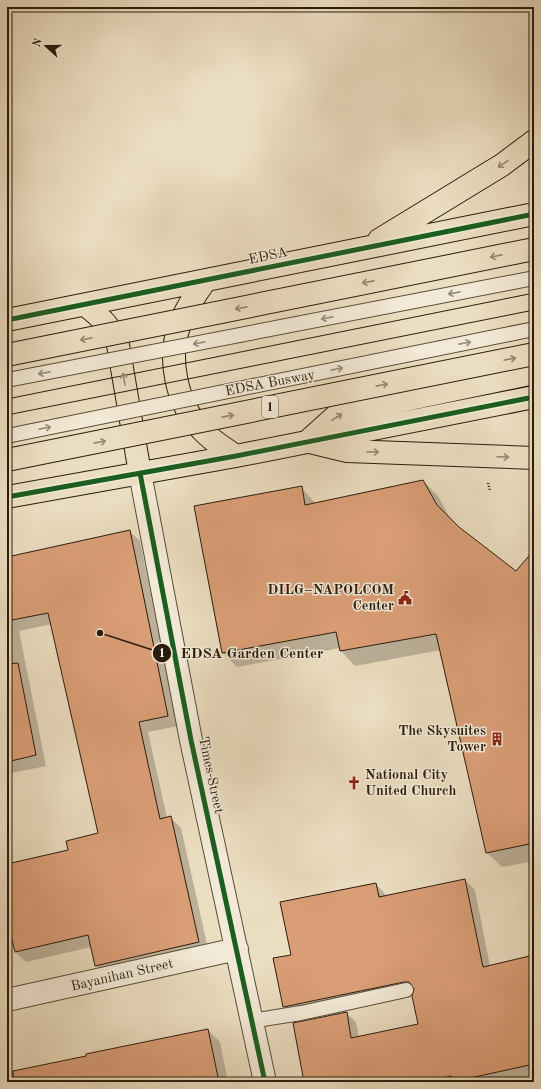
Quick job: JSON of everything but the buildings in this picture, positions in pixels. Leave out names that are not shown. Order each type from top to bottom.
[{"type":"main road","points":[[366,248],[502,165],[534,141]]},
{"type":"main road","name":"EDSA","points":[[7,320],[205,282],[534,214]]},
{"type":"main road","points":[[7,355],[534,249]]},
{"type":"main road","points":[[205,282],[189,304],[180,324],[175,346],[174,368],[179,390],[188,411],[200,429],[217,444],[236,456]]},
{"type":"main road","points":[[85,305],[97,314],[112,331],[118,346],[140,473]]},
{"type":"main road","name":"1","points":[[7,460],[534,354]]},
{"type":"main road","points":[[307,442],[338,414],[534,373]]},
{"type":"main road","points":[[7,497],[236,456],[534,397]]},
{"type":"main road","points":[[307,442],[347,451],[534,458]]},
{"type":"street","name":"Times Street","points":[[140,473],[191,740],[237,949],[264,1082]]},
{"type":"street","name":"Bayanihan Street","points":[[7,1000],[237,949]]},
{"type":"lane","points":[[7,380],[534,278]]},
{"type":"lane","name":"EDSA Busway","points":[[7,436],[534,329]]},
{"type":"lane","points":[[251,1021],[301,1013],[406,990]]},
{"type":"tram line","points":[[7,399],[534,293]]},
{"type":"tram line","points":[[7,415],[534,310]]},
{"type":"cycle path","points":[[7,320],[534,214]]},
{"type":"cycle path","points":[[7,497],[236,456],[534,397]]},
{"type":"cycle path","points":[[140,473],[191,740],[265,1082]]},
{"type":"place","name":"DILG–NAPOLCOM Center","points":[[405,598]]},
{"type":"place","name":"EDSA Garden Center","points":[[100,633]]},
{"type":"place","name":"The Skysuites Tower","points":[[497,739]]},
{"type":"place","name":"National City United Church","points":[[354,783]]}]
